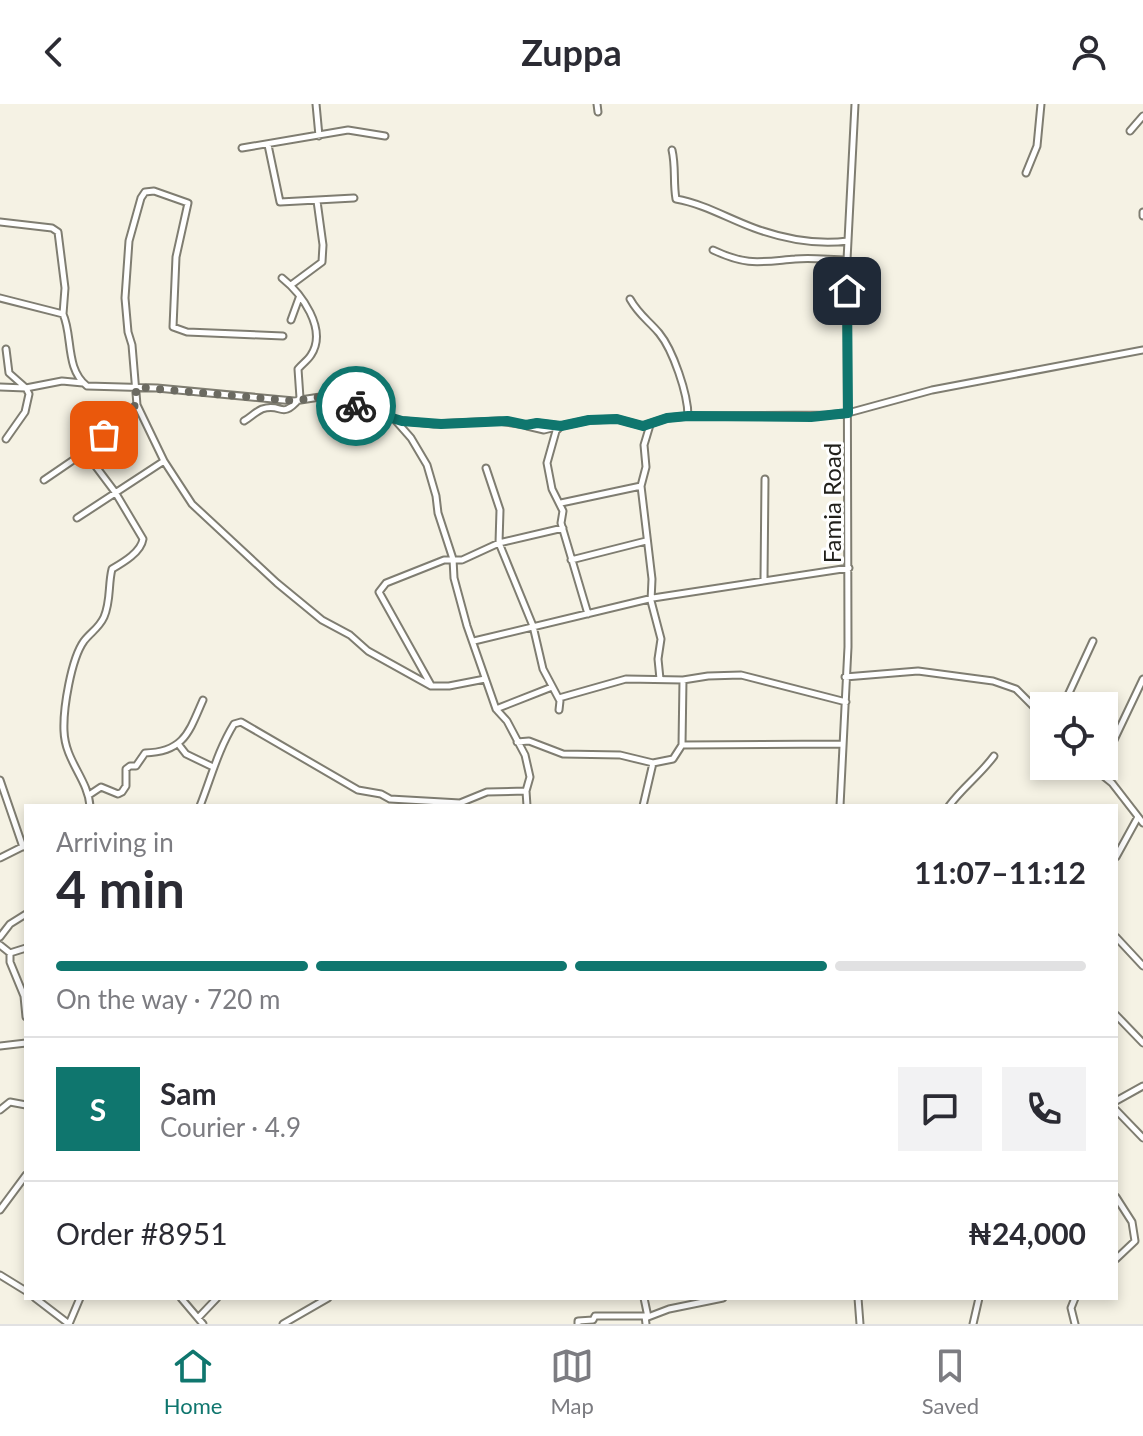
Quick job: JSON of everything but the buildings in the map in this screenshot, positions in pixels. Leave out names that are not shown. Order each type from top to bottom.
[{"type":"street","points":[[316,104],[319,136]]},
{"type":"street","points":[[597,104],[598,112]]},
{"type":"street","name":"Famia Road","points":[[840,804],[848,647],[847,260],[855,104]]},
{"type":"street","points":[[1026,173],[1037,146],[1041,104]]},
{"type":"street","points":[[1130,131],[1143,116]]},
{"type":"street","points":[[242,148],[348,130],[385,136]]},
{"type":"street","points":[[268,145],[280,202],[354,198]]},
{"type":"street","points":[[672,150],[675,163],[672,181],[676,199],[697,203],[756,229],[786,237],[822,244],[848,241]]},
{"type":"street","points":[[283,336],[187,332],[173,327],[176,257],[188,203],[154,191],[145,192],[129,241],[125,298],[137,405],[164,461],[192,504],[277,583],[322,620],[345,631],[368,651],[431,686],[485,679]]},
{"type":"street","points":[[291,285],[320,265],[323,259],[317,201]]},
{"type":"street","points":[[0,222],[52,228],[58,232],[65,288],[63,314],[76,374],[87,386]]},
{"type":"street","points":[[713,250],[733,260],[765,264],[796,259],[847,260]]},
{"type":"street","points":[[244,421],[262,409],[288,411],[300,398],[298,369],[312,353],[316,322],[291,285],[282,278]]},
{"type":"street","points":[[0,298],[63,314]]},
{"type":"street","points":[[291,320],[299,298]]},
{"type":"street","points":[[630,299],[642,318],[663,340],[688,398],[688,416]]},
{"type":"street","points":[[6,349],[3,361],[9,373],[29,394],[25,412],[6,439]]},
{"type":"street","points":[[396,420],[434,424],[507,421],[544,430],[589,420],[617,419],[634,425],[650,425],[667,418],[688,416],[811,417],[848,413],[932,390],[1143,350]]},
{"type":"street","points":[[0,387],[26,388],[79,381],[87,386],[136,387],[294,401],[320,397],[347,405],[379,407],[396,420],[427,465],[453,559],[461,607],[485,679],[496,709],[507,721],[525,755],[530,777],[526,791],[528,804]]},
{"type":"street","points":[[44,480],[109,431],[122,425],[137,405]]},
{"type":"street","points":[[650,425],[644,445],[646,467],[641,486],[653,611],[661,639],[658,659],[660,679]]},
{"type":"street","points":[[561,426],[556,431],[547,463],[552,489],[561,503],[563,528],[588,614]]},
{"type":"street","points":[[85,452],[115,492],[143,539],[136,551],[112,569],[109,603],[99,626],[84,641],[75,662],[65,706],[64,732],[69,759],[89,795],[90,804]]},
{"type":"street","points":[[77,518],[164,461]]},
{"type":"street","points":[[486,468],[500,510],[499,543],[533,626],[543,669],[559,698],[559,710]]},
{"type":"street","points":[[764,579],[765,479]]},
{"type":"street","points":[[561,503],[641,486]]},
{"type":"street","points":[[431,686],[379,592],[386,583],[444,560],[462,560],[499,543],[563,528]]},
{"type":"street","points":[[571,560],[646,541]]},
{"type":"street","points":[[474,641],[653,598],[849,568]]},
{"type":"street","points":[[1069,692],[1093,641]]},
{"type":"street","points":[[845,677],[918,671],[993,681],[1016,689],[1030,703]]},
{"type":"street","points":[[559,698],[626,679],[683,680],[741,675],[846,702]]},
{"type":"street","points":[[1118,731],[1143,679]]},
{"type":"street","points":[[517,742],[529,741],[563,754],[620,755],[653,763],[673,759],[682,745],[683,680]]},
{"type":"street","points":[[496,709],[552,687]]},
{"type":"street","points":[[89,795],[101,787],[118,794],[122,792],[126,786],[126,769],[136,766],[145,753],[161,753],[179,745],[203,700]]},
{"type":"street","points":[[201,804],[213,767],[234,724],[241,722],[358,790],[390,799],[438,804]]},
{"type":"street","points":[[682,745],[843,744]]},
{"type":"street","points":[[179,745],[186,754],[213,767]]},
{"type":"street","points":[[951,804],[994,756]]},
{"type":"street","points":[[643,804],[653,763]]},
{"type":"street","points":[[0,780],[24,843]]},
{"type":"street","points":[[1110,780],[1143,823]]},
{"type":"street","points":[[454,804],[487,792],[526,791]]},
{"type":"street","points":[[1118,853],[1138,817]]},
{"type":"street","points":[[0,858],[24,846]]},
{"type":"street","points":[[0,937],[10,924],[24,915]]},
{"type":"street","points":[[1118,939],[1143,966]]},
{"type":"street","points":[[0,945],[10,953]]},
{"type":"street","points":[[10,953],[24,949]]},
{"type":"street","points":[[10,953],[10,962],[24,996]]},
{"type":"street","points":[[1118,1017],[1143,1043]]},
{"type":"street","points":[[0,1046],[24,1043]]},
{"type":"street","points":[[1118,1100],[1143,1086]]},
{"type":"street","points":[[0,1110],[10,1102],[24,1105]]},
{"type":"street","points":[[1118,1112],[1143,1138]]},
{"type":"street","points":[[0,1210],[24,1178]]},
{"type":"street","points":[[1118,1200],[1132,1222],[1135,1241],[1118,1257]]},
{"type":"street","points":[[0,1275],[24,1290]]},
{"type":"street","points":[[38,1300],[69,1324],[79,1300]]},
{"type":"street","points":[[183,1300],[200,1321],[216,1300]]},
{"type":"street","points":[[283,1324],[325,1300]]},
{"type":"street","points":[[578,1324],[578,1321],[593,1320],[595,1316],[646,1319],[669,1309],[713,1300]]},
{"type":"street","points":[[858,1300],[860,1324]]},
{"type":"street","points":[[973,1324],[979,1300]]},
{"type":"street","points":[[1074,1300],[1071,1308],[1075,1324]]},
{"type":"way so far","points":[[104,435],[122,425],[132,414],[137,405],[136,387],[294,401],[325,397],[356,406]]},
{"type":"route","points":[[356,406],[376,406],[402,421],[434,424],[507,421],[561,426],[589,420],[617,419],[643,426],[667,418],[688,416],[811,417],[848,413],[847,291]]}]
